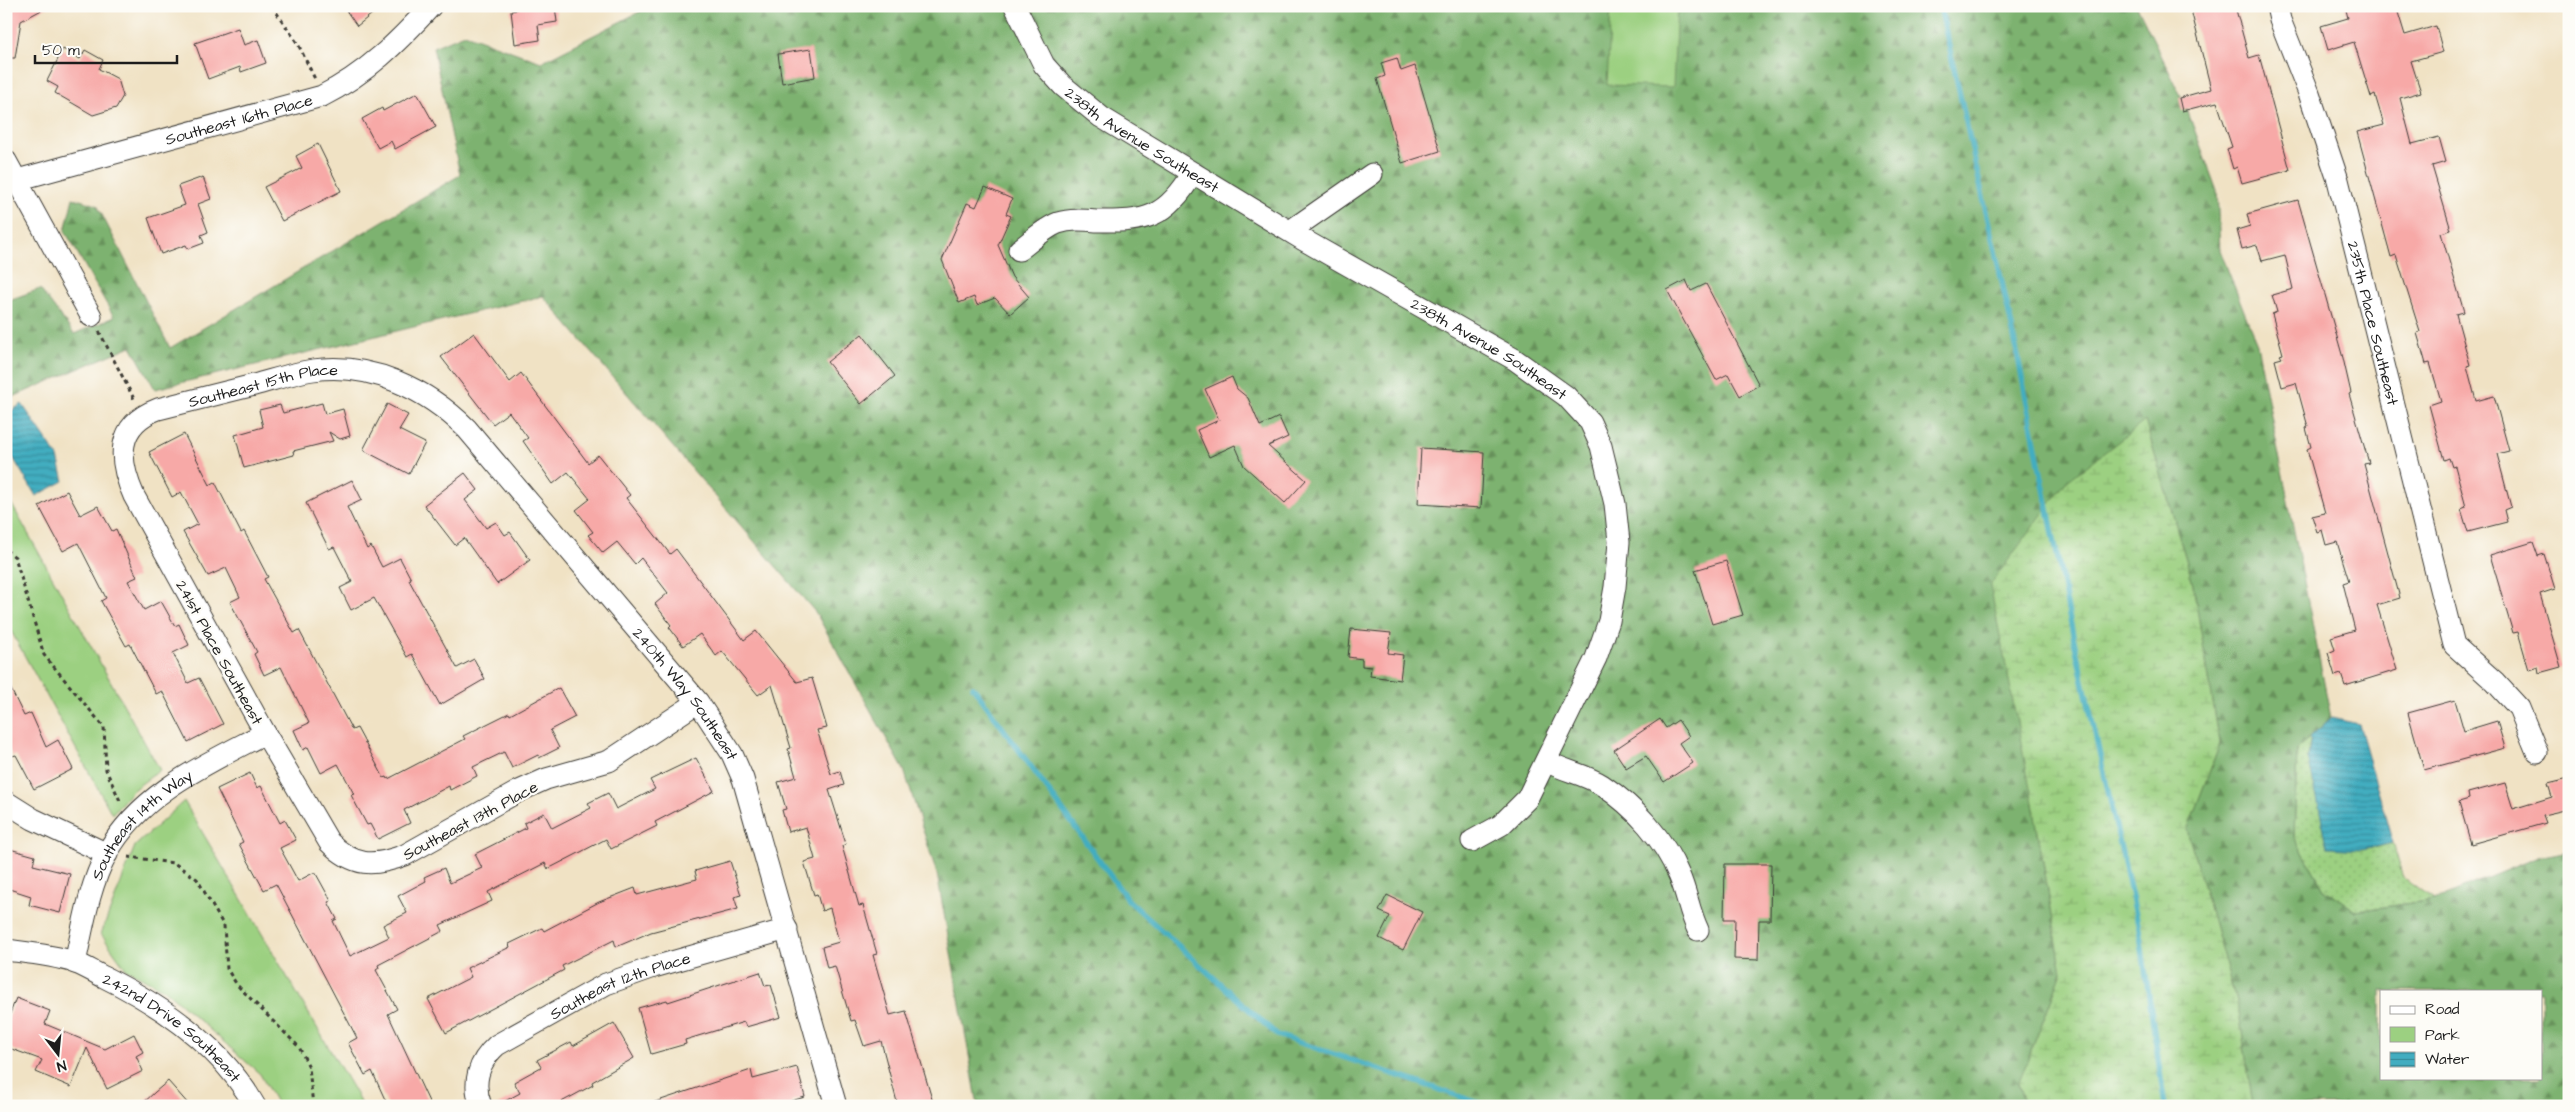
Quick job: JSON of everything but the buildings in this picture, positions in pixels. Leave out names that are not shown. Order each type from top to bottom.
[{"type":"street","name":"Southeast 16th Place","points":[[17,180],[322,96],[347,84],[369,68],[399,41],[431,6]]},
{"type":"street","name":"238th Avenue Southeast","points":[[1015,6],[1044,66],[1063,86],[1101,117],[1290,231],[1514,359],[1566,396],[1590,422],[1601,446],[1615,504],[1619,542],[1610,621],[1596,658],[1527,799],[1501,825],[1472,841]]},
{"type":"street","name":"235th Place Southeast","points":[[2277,6],[2280,20],[2309,93],[2338,180],[2454,645],[2495,682],[2519,708],[2537,752]]},
{"type":"street","points":[[6,161],[91,316]]},
{"type":"street","points":[[1020,250],[1056,224],[1072,220],[1131,221],[1158,212],[1176,199],[1194,173]]},
{"type":"street","points":[[1290,231],[1372,174]]},
{"type":"street","name":"Southeast 15th Place","points":[[143,415],[313,370],[358,370],[385,377]]},
{"type":"street","name":"240th Way Southeast","points":[[385,377],[431,398],[467,429],[698,702],[732,754],[743,779],[836,1106]]},
{"type":"street","name":"241st Place Southeast","points":[[143,415],[131,426],[124,441],[122,460],[126,477],[134,496],[265,733],[329,842],[341,854],[356,861],[371,864]]},
{"type":"street","name":"Southeast 13th Place","points":[[371,864],[387,862],[405,856],[528,787],[546,779],[609,761],[698,702]]},
{"type":"street","name":"Southeast 14th Way","points":[[74,962],[90,900],[107,854],[130,821],[157,796],[182,778],[265,733]]},
{"type":"street","points":[[1546,761],[1602,785],[1654,832],[1668,852],[1680,876],[1688,909],[1698,930]]},
{"type":"street","points":[[6,802],[32,819],[107,854]]},
{"type":"street","name":"Southeast 12th Place","points":[[481,1106],[476,1093],[477,1078],[488,1053],[497,1045],[606,984],[654,966],[787,929]]},
{"type":"street","name":"242nd Drive Southeast","points":[[6,950],[74,962],[137,993],[171,1015],[207,1046],[256,1106]]},
{"type":"path","points":[[272,6],[298,44],[322,96]]},
{"type":"path","points":[[91,316],[143,415]]},
{"type":"path","points":[[6,550],[15,557],[44,655],[104,727],[106,770],[130,821]]},
{"type":"path","points":[[107,854],[174,863],[196,879],[224,926],[227,969],[238,985],[299,1047],[309,1067],[313,1106]]},
{"type":"green space","points":[[651,6],[2137,6],[2185,104],[2217,191],[2220,250],[2257,344],[2331,718],[2297,749],[2294,837],[2324,889],[2356,911],[2434,900],[2538,857],[2569,851],[2569,1106],[2253,1106],[2239,1012],[2187,830],[2220,744],[2192,580],[2145,421],[2033,803],[2062,972],[2018,1085],[2026,1106],[978,1106],[937,874],[904,770],[816,613],[543,296],[155,389],[131,346],[6,400],[6,301],[40,289],[74,334],[114,317],[65,231],[73,198],[97,205],[170,348],[460,175],[433,47],[465,34],[541,62]]},
{"type":"green space","points":[[1611,6],[1677,6],[1673,87],[1607,85]]},
{"type":"green space","points":[[2145,421],[2192,580],[2220,744],[2187,830],[2239,1012],[2253,1106],[2026,1106],[2018,1085],[2062,972],[2033,803],[1990,585],[2066,482]]},
{"type":"green space","points":[[6,494],[160,770],[133,790],[112,814],[6,622]]},
{"type":"green space","points":[[2311,736],[2308,758],[2362,850],[2393,843],[2403,877],[2434,900],[2356,911],[2324,889],[2294,837],[2297,749]]},
{"type":"green space","points":[[184,801],[363,1106],[278,1106],[260,1074],[165,990],[126,969],[101,934],[135,846]]},
{"type":"water","points":[[22,404],[58,457],[64,481],[36,496],[6,446],[6,414]]},
{"type":"water","points":[[2331,718],[2359,724],[2393,843],[2362,850],[2328,848],[2308,758],[2311,736]]},
{"type":"waterway","points":[[1940,6],[2012,327],[2075,645],[2139,928],[2165,1106]]},
{"type":"waterway","points":[[973,687],[1128,900],[1277,1035],[1488,1106]]}]
